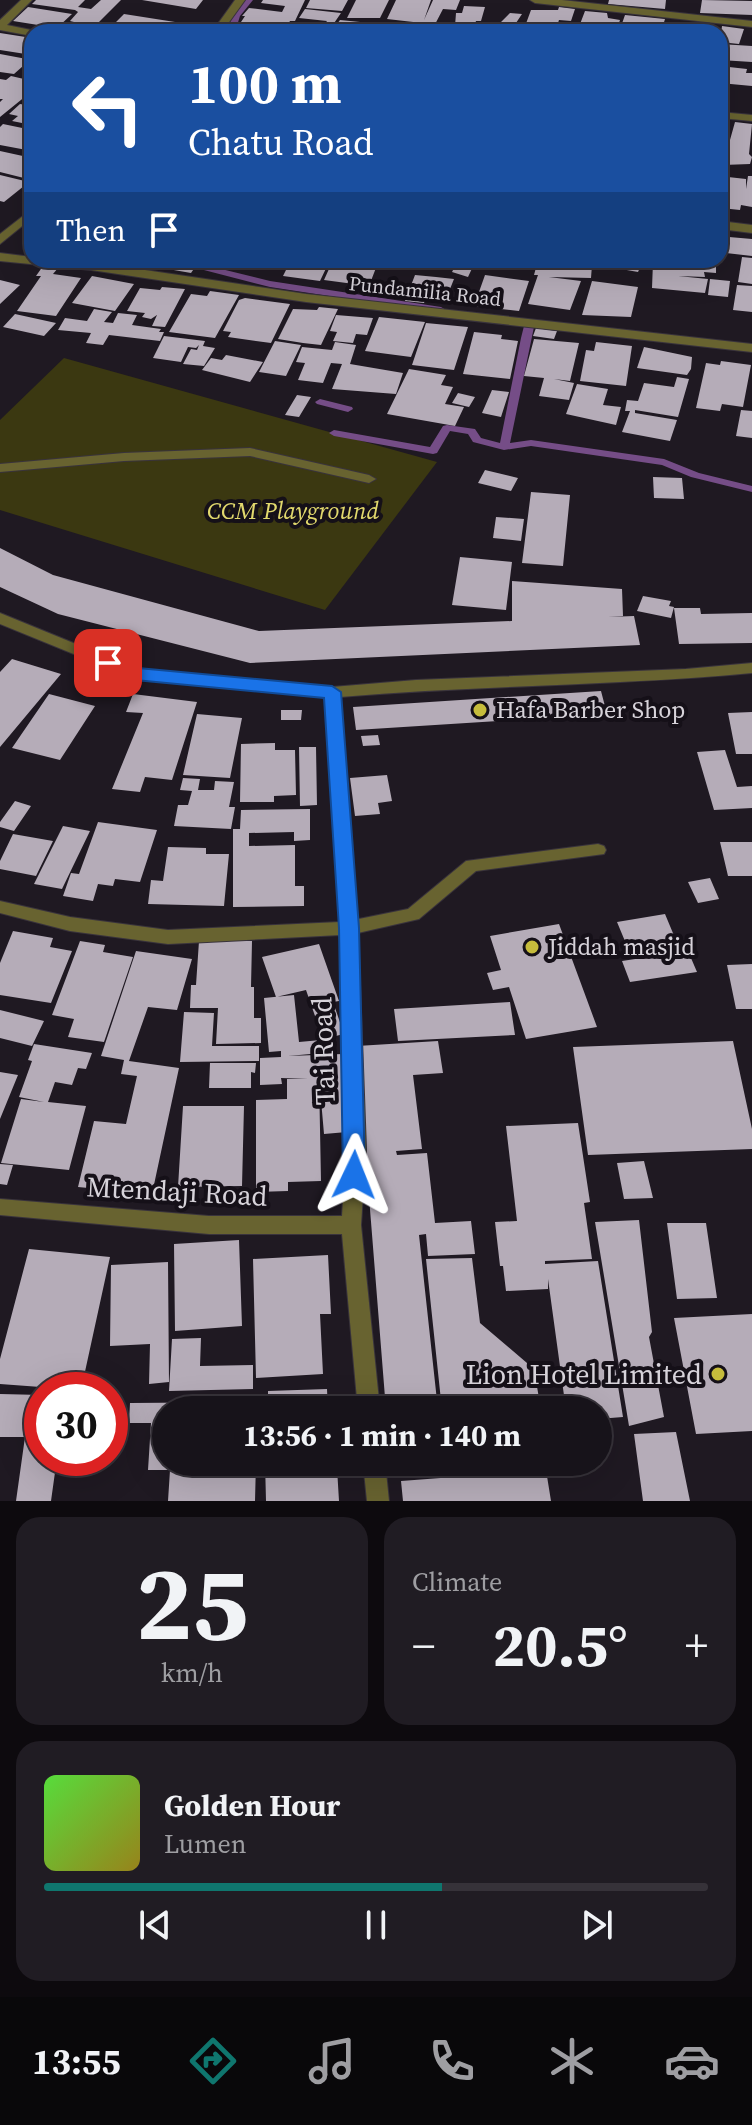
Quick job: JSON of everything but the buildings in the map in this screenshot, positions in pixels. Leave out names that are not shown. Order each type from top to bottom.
[{"type":"street","points":[[0,27],[27,0]]},
{"type":"street","points":[[223,24],[240,0]]},
{"type":"street","points":[[535,0],[752,24]]},
{"type":"street","points":[[717,24],[718,20]]},
{"type":"street","points":[[0,27],[24,32]]},
{"type":"street","points":[[728,116],[752,118]]},
{"type":"street","points":[[0,240],[24,219]]},
{"type":"street","points":[[728,226],[752,229]]},
{"type":"street","name":"Pundamilia Road","points":[[0,257],[24,259]]},
{"type":"street","name":"Pundamilia Road","points":[[104,268],[306,298],[752,348]]},
{"type":"street","points":[[0,468],[124,457],[250,452],[369,479]]},
{"type":"street","points":[[0,618],[135,674],[332,692],[752,668]]},
{"type":"street","name":"Tai Road","points":[[332,692],[349,928],[356,1150],[351,1225],[368,1396]]},
{"type":"street","points":[[0,907],[70,924],[168,937],[349,928],[413,914],[472,865],[598,850]]},
{"type":"street","name":"Mtendaji Road","points":[[0,1207],[209,1225],[351,1225]]},
{"type":"street","points":[[375,1476],[378,1501]]},
{"type":"green space","name":"CCM Playground","points":[[64,358],[437,462],[325,610],[0,510],[0,420]]},
{"type":"waterway","points":[[234,24],[249,0]]},
{"type":"waterway","points":[[207,268],[270,284],[441,310]]},
{"type":"waterway","points":[[504,447],[530,322]]},
{"type":"waterway","points":[[320,402],[348,409]]},
{"type":"waterway","points":[[334,433],[433,451],[447,428],[471,431],[477,440],[504,447]]},
{"type":"waterway","points":[[504,447],[531,443],[664,462],[695,475],[752,489]]},
{"type":"place","name":"Hafa Barber Shop","points":[[480,710]]},
{"type":"place","name":"Jiddah masjid","points":[[532,947]]},
{"type":"place","name":"Lion Hotel Limited","points":[[718,1374]]},
{"type":"route","points":[[108,663],[135,674],[332,692],[349,928],[356,1150],[354,1175]]}]
